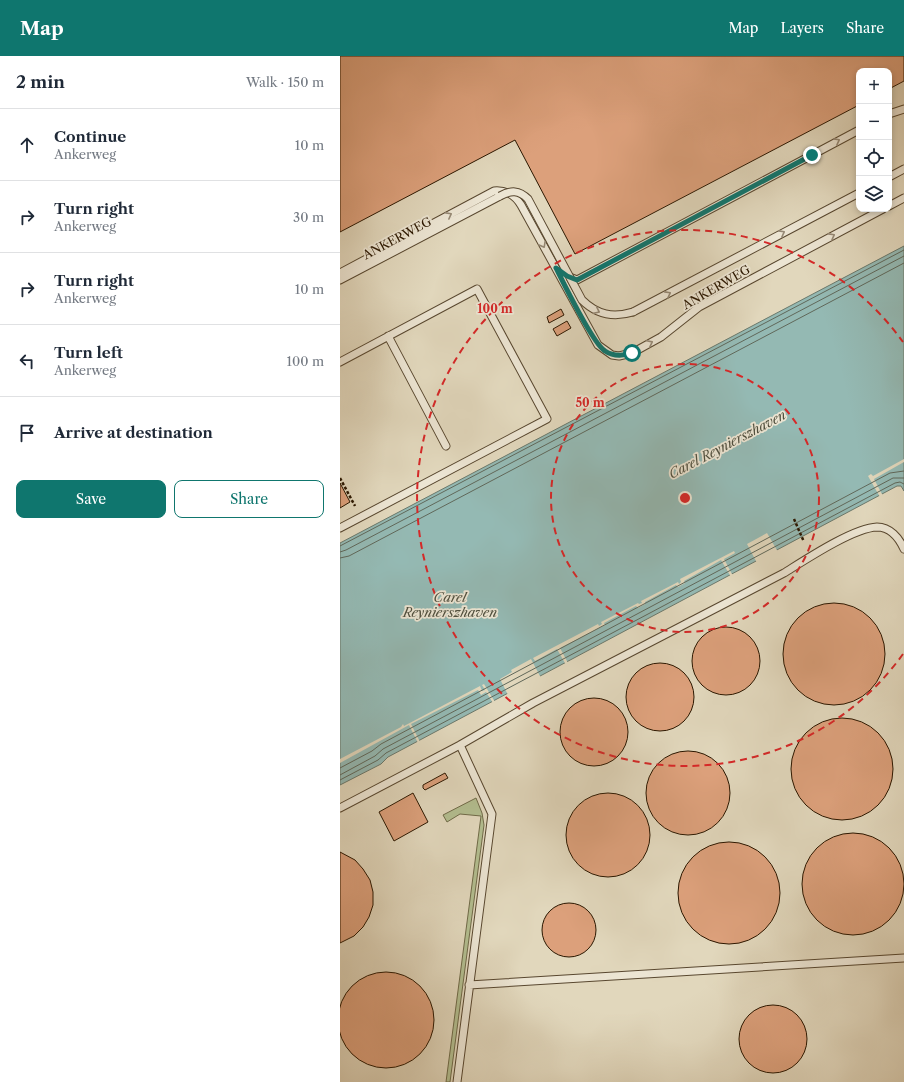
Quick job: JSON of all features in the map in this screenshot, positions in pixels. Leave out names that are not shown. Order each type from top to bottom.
[{"type":"lane","points":[[892,113],[904,109]]},
{"type":"lane","name":"ANKERWEG","points":[[556,268],[567,276],[577,280],[856,132]]},
{"type":"lane","points":[[891,176],[904,169]]},
{"type":"lane","name":"ANKERWEG","points":[[340,273],[494,191],[500,190],[507,192],[517,199],[598,345],[612,355],[626,355],[661,337],[699,307],[877,212]]},
{"type":"lane","name":"ANKERWEG","points":[[340,280],[493,199],[513,191],[524,195],[533,207],[582,300],[594,311],[602,314],[623,315],[633,312],[856,195]]},
{"type":"lane","points":[[892,204],[904,198]]},
{"type":"lane","points":[[340,362],[477,289],[547,419],[340,528]]},
{"type":"lane","points":[[388,336],[446,446]]},
{"type":"lane","points":[[340,808],[460,745],[533,703],[784,573],[819,551],[848,537],[869,529],[885,529],[900,540],[904,549]]},
{"type":"lane","points":[[457,1082],[492,814],[460,745]]},
{"type":"lane","points":[[470,985],[904,958]]},
{"type":"path","points":[[340,478],[361,517]]},
{"type":"path","points":[[794,519],[804,542]]},
{"type":"green space","points":[[476,798],[482,813],[484,825],[450,1082],[446,1082],[481,816],[460,814],[447,822],[443,815]]},
{"type":"water","name":"Carel Reynierszhaven","points":[[904,246],[904,491],[901,486],[897,486],[388,757],[381,764],[340,785],[340,543]]},
{"type":"pier","points":[[904,459],[904,462],[874,479],[883,496],[880,497],[868,476],[871,474],[873,476]]},
{"type":"pier","points":[[767,533],[778,552],[757,563],[747,544]]},
{"type":"pier","points":[[734,551],[735,553],[724,559],[733,576],[731,577],[721,560],[684,581],[685,583],[678,587],[676,585],[645,602],[645,604],[638,608],[636,606],[604,623],[605,625],[560,648],[568,663],[566,665],[557,649],[535,661],[533,658],[598,624],[599,626],[602,624],[601,622],[638,603],[642,603],[641,601],[678,582],[679,584],[681,582],[680,579]]},
{"type":"pier","points":[[531,659],[541,678],[508,695],[500,679],[512,672],[511,670]]},
{"type":"pier","points":[[484,684],[495,702],[493,703],[486,692],[481,695],[478,690],[411,724],[420,742],[418,743],[409,725],[340,763],[340,759],[401,727],[403,724],[404,726],[480,686],[482,691],[485,690],[482,685]]},
{"type":"building","points":[[340,56],[904,56],[904,81],[892,87],[892,68],[856,68],[856,107],[575,254],[515,140],[340,232]]},
{"type":"building","points":[[561,309],[564,315],[549,323],[547,317]]},
{"type":"building","points":[[567,321],[571,328],[557,336],[553,329]]},
{"type":"building","points":[[340,483],[350,502],[340,508]]},
{"type":"building","points":[[834,603],[844,604],[863,611],[877,625],[884,644],[884,664],[877,683],[863,697],[844,704],[834,705],[824,704],[805,697],[791,683],[784,664],[783,654],[784,644],[791,625],[805,611],[824,604]]},
{"type":"building","points":[[726,627],[739,630],[750,637],[757,648],[760,661],[757,674],[750,685],[739,692],[726,695],[713,692],[702,685],[695,674],[692,661],[695,648],[702,637],[713,630]]},
{"type":"building","points":[[660,663],[673,666],[684,673],[691,684],[694,697],[691,710],[684,721],[673,728],[660,731],[647,728],[636,721],[629,710],[626,697],[629,684],[636,673],[647,666]]},
{"type":"building","points":[[594,698],[607,701],[618,708],[625,719],[628,732],[625,745],[618,756],[607,763],[594,766],[581,763],[570,756],[563,745],[560,732],[563,719],[570,708],[581,701]]},
{"type":"building","points":[[842,718],[852,719],[871,726],[885,740],[892,759],[892,779],[885,798],[871,812],[852,819],[842,820],[832,819],[813,812],[799,798],[792,779],[791,769],[792,759],[799,740],[813,726],[832,719]]},
{"type":"building","points":[[688,751],[704,754],[718,763],[727,777],[730,793],[727,809],[718,823],[704,832],[688,835],[672,832],[658,823],[649,809],[646,793],[649,777],[658,763],[672,754]]},
{"type":"building","points":[[445,773],[448,778],[425,790],[423,788],[423,785]]},
{"type":"building","points":[[413,793],[428,822],[394,841],[379,812]]},
{"type":"building","points":[[608,793],[624,796],[638,805],[647,819],[650,835],[647,851],[638,865],[624,874],[608,877],[592,874],[578,865],[569,851],[566,835],[569,819],[578,805],[592,796]]},
{"type":"building","points":[[853,833],[873,837],[881,841],[889,848],[896,856],[900,864],[904,884],[900,904],[896,912],[889,920],[881,927],[873,931],[853,935],[833,931],[825,927],[817,920],[810,912],[806,904],[802,884],[806,864],[810,856],[817,848],[825,841],[833,837]]},
{"type":"building","points":[[729,842],[749,846],[757,850],[765,857],[772,865],[776,873],[780,893],[776,913],[772,921],[765,929],[757,936],[749,940],[729,944],[709,940],[701,936],[693,929],[686,921],[682,913],[678,893],[682,873],[686,865],[693,857],[701,850],[709,846]]},
{"type":"building","points":[[340,852],[355,860],[370,880],[373,892],[373,905],[369,917],[363,927],[354,936],[340,943]]},
{"type":"building","points":[[564,903],[574,903],[584,907],[592,915],[596,925],[596,935],[592,945],[584,953],[574,957],[564,957],[554,953],[546,945],[542,935],[542,925],[546,915],[554,907]]},
{"type":"building","points":[[386,972],[404,976],[413,980],[420,986],[426,993],[430,1002],[434,1020],[430,1038],[426,1047],[420,1054],[413,1060],[404,1064],[386,1068],[368,1064],[359,1060],[352,1054],[346,1047],[342,1038],[338,1020],[342,1002],[346,993],[352,986],[359,980],[368,976]]},
{"type":"building","points":[[766,1005],[780,1005],[792,1011],[801,1020],[807,1032],[805,1052],[797,1063],[786,1071],[780,1073],[766,1073],[760,1071],[749,1063],[741,1052],[739,1046],[739,1032],[741,1026],[749,1015],[760,1007]]},
{"type":"route","points":[[632,353],[619,356],[612,355],[598,345],[556,268],[561,273],[577,280],[812,155]]}]
